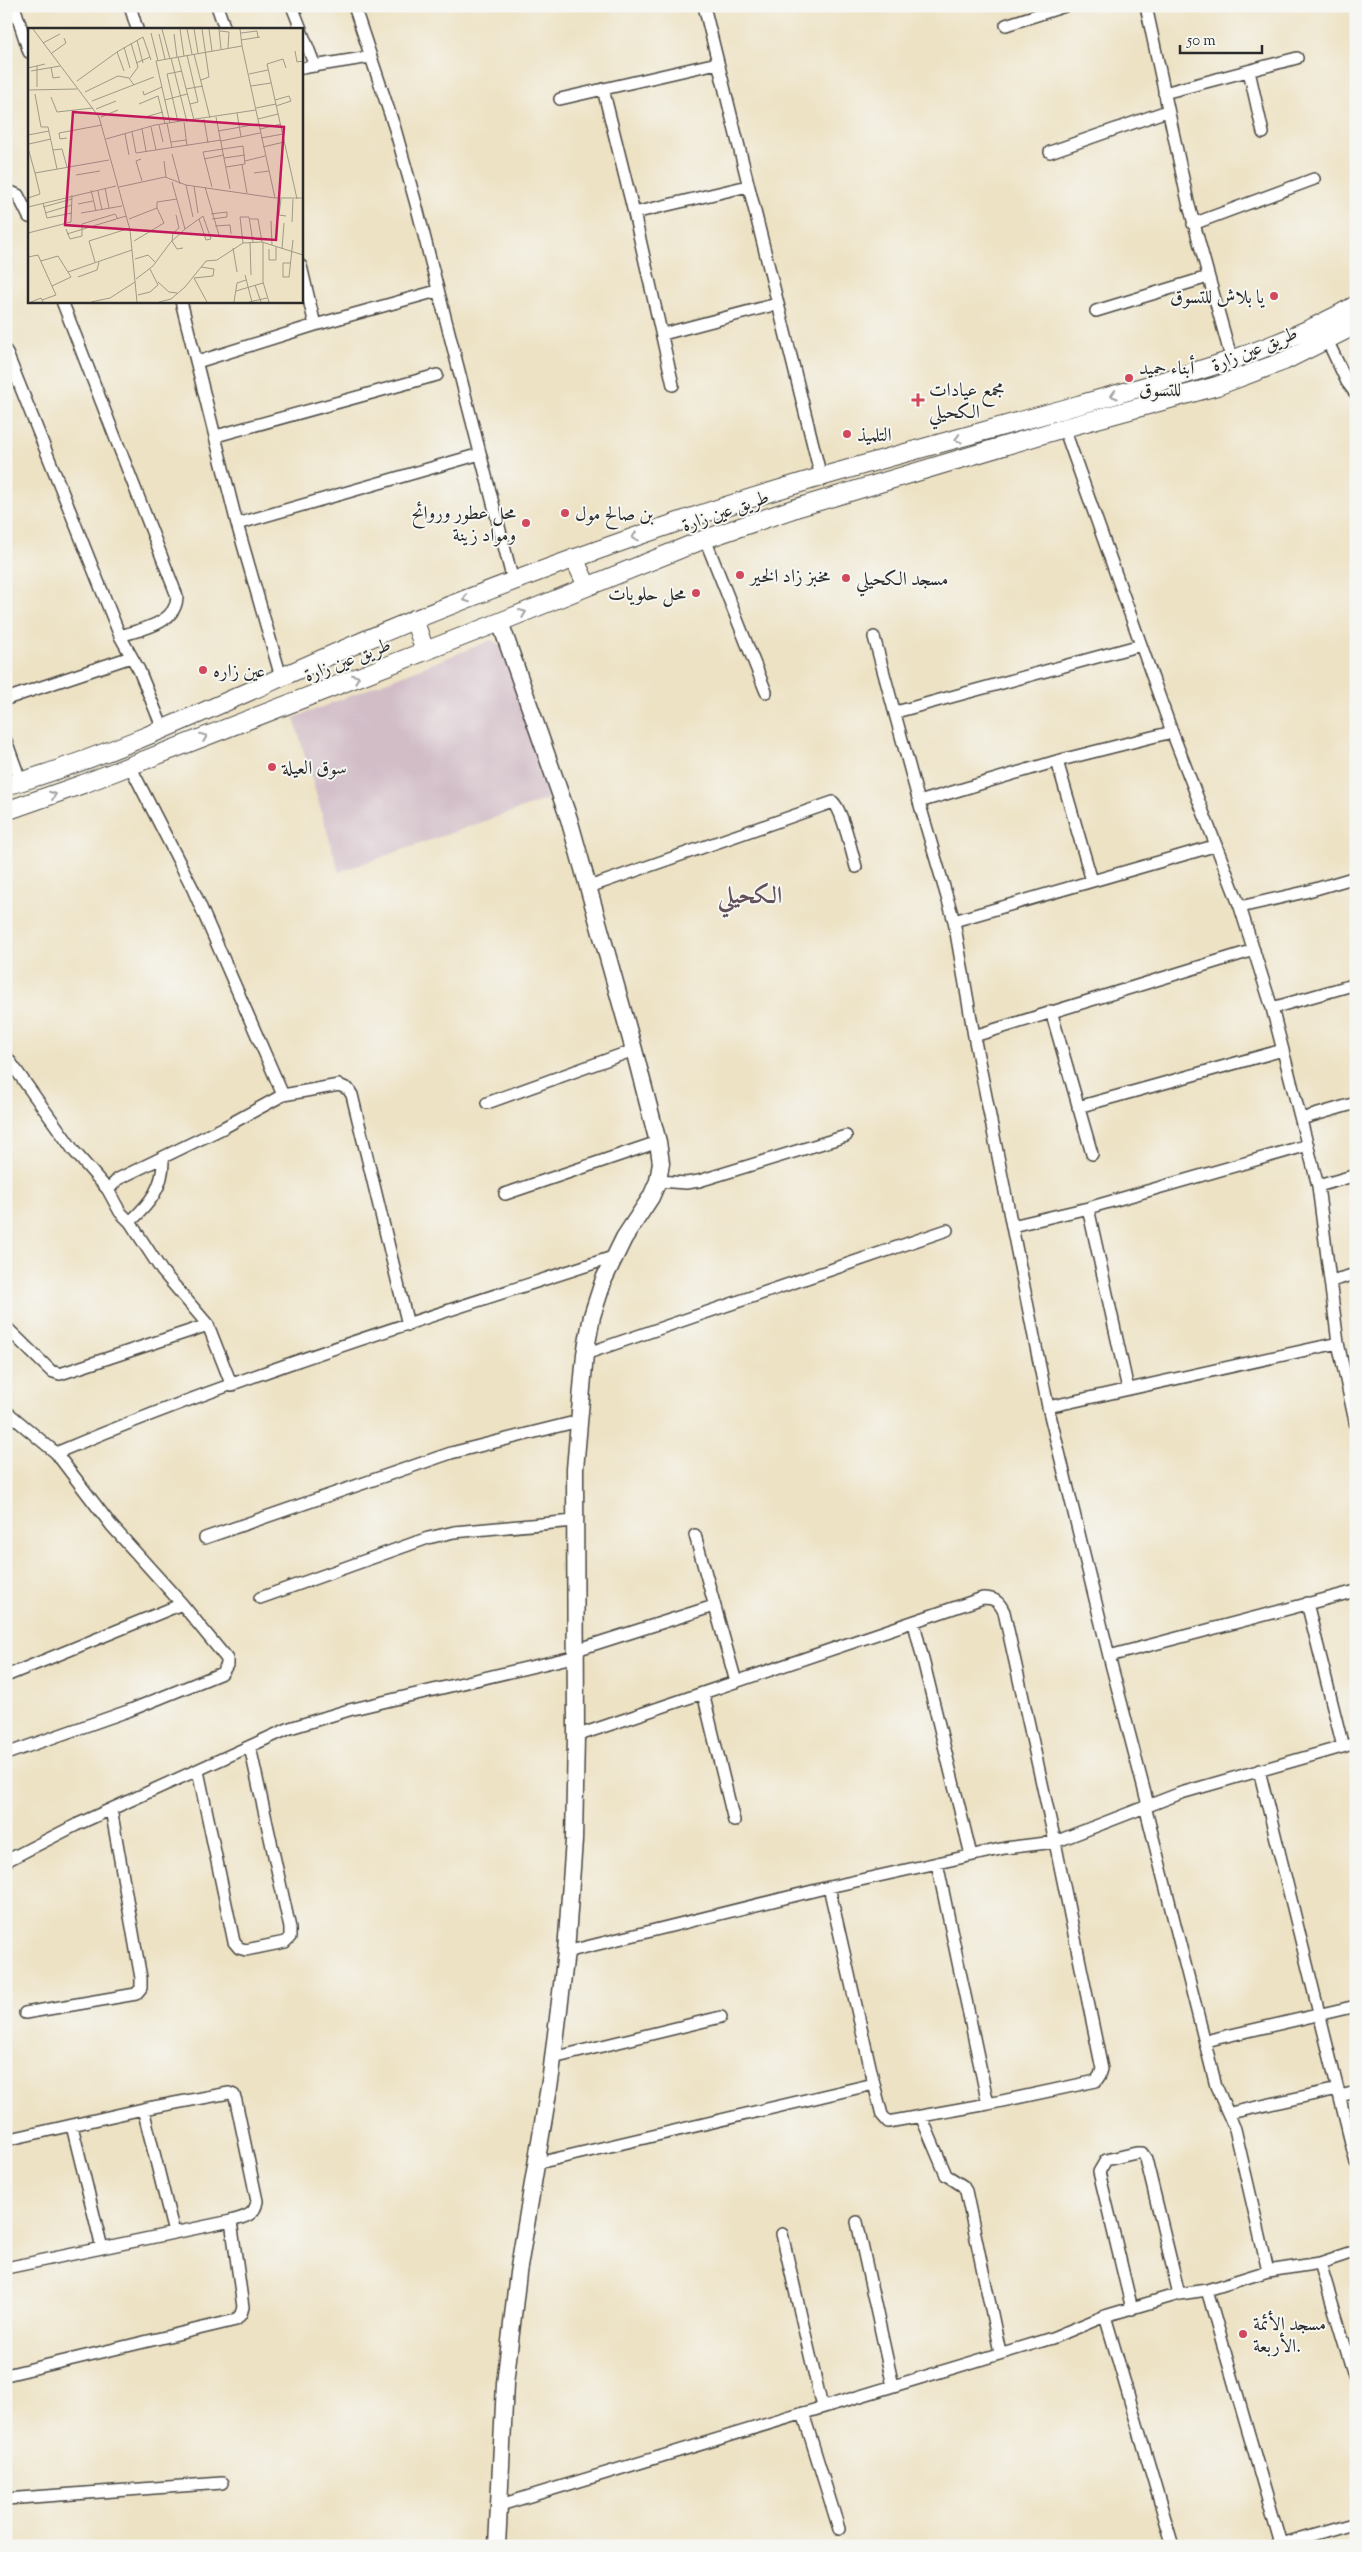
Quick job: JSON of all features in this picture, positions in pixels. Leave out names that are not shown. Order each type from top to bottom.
[{"type":"main road","name":"طريق عين زارة","points":[[14,784],[82,761],[163,728],[414,618],[574,558],[687,519],[822,477],[1232,361],[1320,325],[1356,305]]},
{"type":"main road","name":"طريق عين زارة","points":[[6,811],[130,766],[500,622],[705,539],[796,508],[1064,428],[1252,375],[1356,325]]},
{"type":"main road","points":[[574,558],[587,586]]},
{"type":"main road","points":[[414,618],[425,651]]},
{"type":"street","points":[[14,6],[28,49]]},
{"type":"street","points":[[130,6],[137,28]]},
{"type":"street","points":[[217,6],[225,28]]},
{"type":"street","points":[[292,6],[301,28]]},
{"type":"street","points":[[354,6],[395,130],[416,204],[513,581]]},
{"type":"street","points":[[704,6],[822,477]]},
{"type":"street","points":[[1006,25],[1065,6]]},
{"type":"street","points":[[1146,6],[1167,111],[1193,224],[1232,361]]},
{"type":"street","points":[[302,32],[315,66]]},
{"type":"street","points":[[302,68],[370,58]]},
{"type":"street","points":[[1164,94],[1297,58]]},
{"type":"street","points":[[560,98],[717,63]]},
{"type":"street","points":[[1249,72],[1263,133]]},
{"type":"street","points":[[603,89],[663,334],[673,385]]},
{"type":"street","points":[[1050,152],[1167,111]]},
{"type":"street","points":[[1193,224],[1314,179]]},
{"type":"street","points":[[634,214],[748,186]]},
{"type":"street","points":[[6,190],[18,195],[28,215]]},
{"type":"street","points":[[302,270],[316,325]]},
{"type":"street","points":[[1096,311],[1208,277]]},
{"type":"street","points":[[197,362],[316,325],[437,291]]},
{"type":"street","points":[[62,302],[176,590],[176,606],[166,618],[120,636]]},
{"type":"street","points":[[182,302],[237,524],[281,677]]},
{"type":"street","points":[[663,334],[778,304]]},
{"type":"street","points":[[1327,340],[1347,382],[1356,394]]},
{"type":"street","points":[[6,351],[120,636],[163,728]]},
{"type":"street","points":[[216,436],[437,375]]},
{"type":"street","points":[[1064,428],[1172,732],[1214,846],[1240,907],[1272,1008],[1318,1186],[1332,1282],[1338,1343],[1350,1377],[1356,1426]]},
{"type":"street","points":[[237,524],[480,454]]},
{"type":"street","points":[[705,539],[766,692]]},
{"type":"street","points":[[497,2546],[497,2506],[506,2384],[518,2273],[538,2163],[554,2058],[566,1952],[574,1840],[576,1653],[574,1521],[578,1421],[592,1316],[613,1257],[651,1197],[658,1181],[661,1163],[658,1142],[634,1050],[569,819],[500,622]]},
{"type":"street","points":[[874,637],[954,921],[974,1036],[1048,1407],[1204,2041],[1216,2086],[1230,2113],[1268,2272]]},
{"type":"street","points":[[896,712],[1141,645]]},
{"type":"street","points":[[6,699],[131,657]]},
{"type":"street","points":[[919,802],[1057,761],[1172,732]]},
{"type":"street","points":[[6,741],[14,784]]},
{"type":"street","points":[[1057,761],[1092,881]]},
{"type":"street","points":[[130,766],[192,887],[282,1095]]},
{"type":"street","points":[[589,887],[833,802],[836,805],[856,867]]},
{"type":"street","points":[[954,921],[1214,846]]},
{"type":"street","points":[[1240,907],[1305,892],[1356,877]]},
{"type":"street","points":[[974,1036],[1254,950]]},
{"type":"street","points":[[1272,1008],[1356,984]]},
{"type":"street","points":[[1052,1011],[1092,1154]]},
{"type":"street","points":[[487,1103],[634,1050]]},
{"type":"street","points":[[1078,1107],[1283,1050]]},
{"type":"street","points":[[6,1056],[74,1151],[108,1190],[120,1212],[130,1222],[162,1271],[208,1325],[232,1386]]},
{"type":"street","points":[[108,1190],[118,1179],[224,1128],[282,1095],[339,1085],[348,1089],[352,1095],[408,1325]]},
{"type":"street","points":[[1301,1119],[1356,1103]]},
{"type":"street","points":[[658,1181],[686,1183],[699,1180],[846,1136]]},
{"type":"street","points":[[505,1194],[658,1142]]},
{"type":"street","points":[[1012,1226],[1088,1208],[1308,1145]]},
{"type":"street","points":[[130,1222],[150,1203],[164,1173],[163,1158]]},
{"type":"street","points":[[1318,1186],[1356,1175]]},
{"type":"street","points":[[1088,1208],[1128,1389]]},
{"type":"street","points":[[586,1354],[947,1230]]},
{"type":"street","points":[[56,1453],[124,1424],[408,1325],[613,1257]]},
{"type":"street","points":[[1332,1282],[1356,1274]]},
{"type":"street","points":[[6,1326],[50,1371],[60,1374],[208,1325]]},
{"type":"street","points":[[1048,1407],[1338,1343]]},
{"type":"street","points":[[6,1411],[56,1453],[111,1525],[182,1604],[227,1659],[227,1665],[222,1673],[128,1711],[6,1754]]},
{"type":"street","points":[[205,1538],[451,1452],[578,1421]]},
{"type":"street","points":[[260,1598],[428,1538],[454,1532],[574,1521]]},
{"type":"street","points":[[695,1535],[736,1682]]},
{"type":"street","points":[[1108,1656],[1356,1591]]},
{"type":"street","points":[[576,1736],[982,1598],[992,1598],[1000,1603],[1006,1622],[1055,1842],[1102,2069],[1096,2081],[988,2104],[888,2122],[882,2115],[874,2084],[829,1887]]},
{"type":"street","points":[[1307,1603],[1343,1747]]},
{"type":"street","points":[[6,1676],[182,1604]]},
{"type":"street","points":[[6,1861],[111,1809],[290,1728],[318,1718],[576,1653],[714,1606]]},
{"type":"street","points":[[914,1622],[971,1855]]},
{"type":"street","points":[[703,1694],[734,1821]]},
{"type":"street","points":[[566,1952],[829,1887],[971,1855],[1005,1848],[1055,1842],[1147,1805],[1259,1770],[1356,1743]]},
{"type":"street","points":[[198,1771],[234,1942],[239,1948],[246,1950],[285,1942],[290,1936],[290,1928],[250,1747]]},
{"type":"street","points":[[1259,1770],[1356,2163]]},
{"type":"street","points":[[25,2013],[136,1994],[141,1988],[141,1978],[111,1809]]},
{"type":"street","points":[[937,1863],[988,2104]]},
{"type":"street","points":[[1204,2041],[1356,2006]]},
{"type":"street","points":[[554,2058],[721,2018]]},
{"type":"street","points":[[538,2163],[874,2084]]},
{"type":"street","points":[[1230,2113],[1339,2092],[1356,2092]]},
{"type":"street","points":[[6,2140],[143,2109],[229,2093],[234,2095],[257,2200],[256,2208],[252,2214],[231,2221],[6,2268]]},
{"type":"street","points":[[143,2109],[174,2233]]},
{"type":"street","points":[[921,2116],[946,2175],[963,2186],[966,2191],[1000,2352]]},
{"type":"street","points":[[72,2126],[102,2248]]},
{"type":"street","points":[[1132,2308],[1100,2172],[1106,2160],[1136,2153],[1142,2153],[1146,2159],[1179,2294]]},
{"type":"street","points":[[6,2374],[236,2320],[241,2314],[243,2307],[231,2221]]},
{"type":"street","points":[[857,2222],[893,2386]]},
{"type":"street","points":[[782,2234],[822,2407]]},
{"type":"street","points":[[497,2506],[1000,2352],[1052,2338],[1105,2316],[1179,2294],[1207,2290],[1268,2272],[1320,2263],[1356,2252]]},
{"type":"street","points":[[1320,2263],[1356,2382]]},
{"type":"street","points":[[1207,2290],[1279,2545],[1356,2523]]},
{"type":"street","points":[[1105,2316],[1173,2546]]},
{"type":"street","points":[[803,2413],[839,2529]]},
{"type":"street","points":[[6,2499],[222,2483]]},
{"type":"shaded area","points":[[492,640],[503,648],[554,797],[339,872],[294,718]]},
{"type":"place","name":"يا بلاش للتسوق","points":[[1274,296]]},
{"type":"place","name":"أبناء حميد للتسوق","points":[[1129,378]]},
{"type":"place","name":"مجمع عيادات الكحيلي","points":[[918,400]]},
{"type":"place","name":"التلميذ","points":[[847,434]]},
{"type":"place","name":"بن صالح مول","points":[[565,513]]},
{"type":"place","name":"محل عطور وروائح ومواد زينة","points":[[526,523]]},
{"type":"place","name":"مخبز زاد الخير","points":[[740,575]]},
{"type":"place","name":"مسجد الكحيلي","points":[[846,578]]},
{"type":"place","name":"محل حلويات","points":[[696,593]]},
{"type":"place","name":"عين زاره","points":[[203,670]]},
{"type":"place","name":"سوق العيلة","points":[[272,767]]},
{"type":"place","name":"مسجد الأئمة الأربعة.","points":[[1243,2334]]},
{"type":"district","name":"الكحيلي","points":[[750,895]]}]
